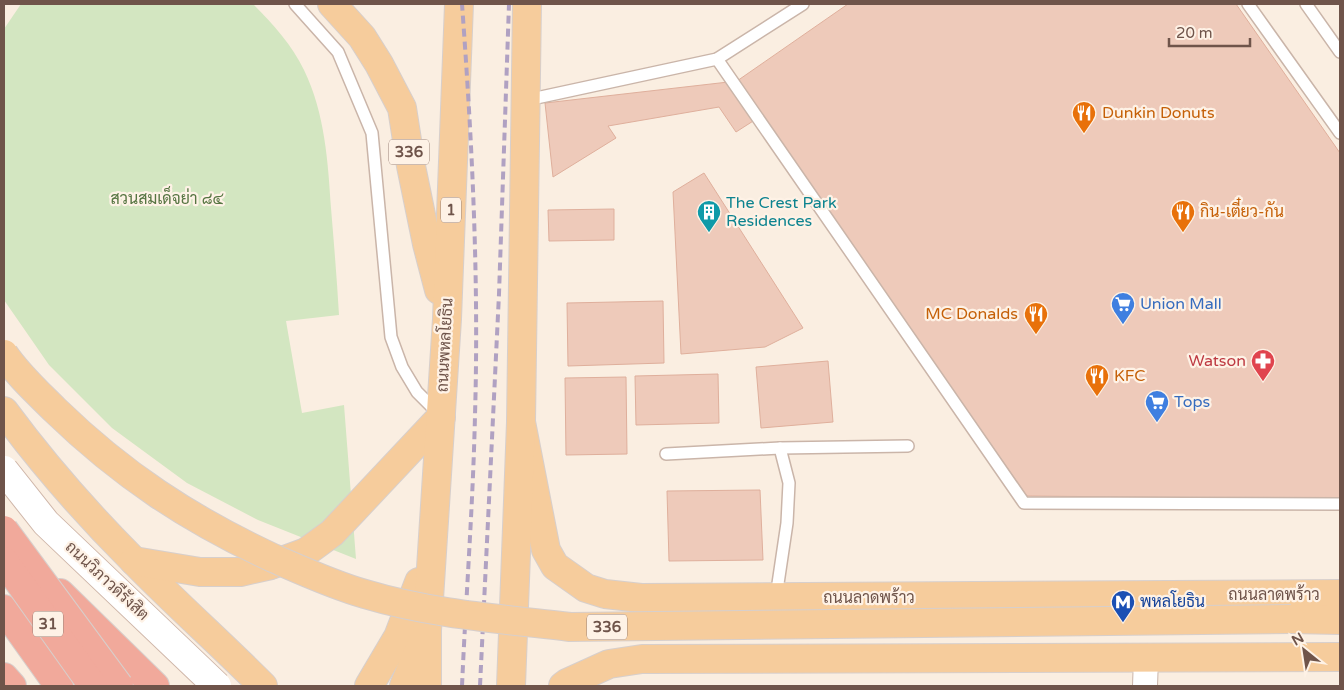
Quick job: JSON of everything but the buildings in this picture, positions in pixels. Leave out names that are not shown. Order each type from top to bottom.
[{"type":"highway","points":[[4,518],[51,585],[155,686]]},
{"type":"highway","points":[[4,530],[119,686]]},
{"type":"highway","name":"31","points":[[4,561],[93,686]]},
{"type":"highway","name":"31","points":[[4,609],[59,686]]},
{"type":"highway","points":[[4,676],[12,686]]},
{"type":"main road","name":"336","points":[[332,4],[362,37],[379,64],[402,108],[411,166],[427,244],[447,318]]},
{"type":"main road","points":[[511,686],[521,422],[527,4]]},
{"type":"main road","name":"ถนนพหลโยธิน","points":[[428,686],[428,630],[432,549],[447,318],[455,10]]},
{"type":"main road","name":"336","points":[[4,354],[14,368],[80,435],[132,477],[180,509],[229,536],[315,577],[366,594],[420,606],[475,616],[570,628],[1291,619],[1340,620]]},
{"type":"main road","points":[[4,411],[61,483],[134,562],[263,686]]},
{"type":"main road","points":[[134,562],[200,572],[240,572],[271,565],[306,552],[332,533],[441,416]]},
{"type":"main road","name":"ถนนลาดพร้าว","points":[[521,422],[546,550],[554,566],[586,588],[604,594],[641,598],[686,599],[1340,594]]},
{"type":"main road","name":"ถนนวิภาวดีรังสิต","points":[[4,470],[46,523],[217,686]]},
{"type":"main road","points":[[369,686],[398,637],[432,549]]},
{"type":"main road","points":[[681,659],[666,644],[662,628],[666,613],[686,599]]},
{"type":"main road","points":[[404,686],[428,630]]},
{"type":"main road","points":[[563,686],[567,682],[609,664],[642,658],[1340,657]]},
{"type":"street","points":[[1145,686],[1146,658]]},
{"type":"lane","points":[[295,4],[338,52],[372,133],[391,336],[402,367],[417,392],[441,416]]},
{"type":"lane","points":[[527,100],[717,59],[803,4]]},
{"type":"lane","points":[[1248,4],[1340,133]]},
{"type":"lane","points":[[1306,4],[1340,52]]},
{"type":"lane","points":[[717,59],[1024,503],[1340,504]]},
{"type":"lane","points":[[666,454],[780,448],[908,446]]},
{"type":"lane","points":[[776,599],[787,523],[789,483],[780,448]]},
{"type":"green space","name":"สวนสมเด็จย่า ๘๔","points":[[21,4],[253,4],[282,35],[294,52],[311,86],[321,120],[328,173],[339,315],[286,321],[302,413],[344,405],[356,559],[258,520],[187,483],[112,428],[49,365],[4,300],[4,29]]},
{"type":"railway","points":[[462,4],[472,158],[476,363],[474,449],[462,686]]},
{"type":"railway","points":[[480,686],[499,294],[509,4]]},
{"type":"place","name":"Dunkin Donuts","points":[[1084,134]]},
{"type":"place","name":"The Crest Park Residences","points":[[709,233]]},
{"type":"place","name":"กิน-เตี๋ยว-กัน","points":[[1183,233]]},
{"type":"place","name":"Union Mall","points":[[1123,325]]},
{"type":"place","name":"MC Donalds","points":[[1036,335]]},
{"type":"place","name":"Watson","points":[[1263,382]]},
{"type":"place","name":"KFC","points":[[1097,397]]},
{"type":"place","name":"Tops","points":[[1157,423]]},
{"type":"place","name":"พหลโยธิน","points":[[1123,623]]}]
